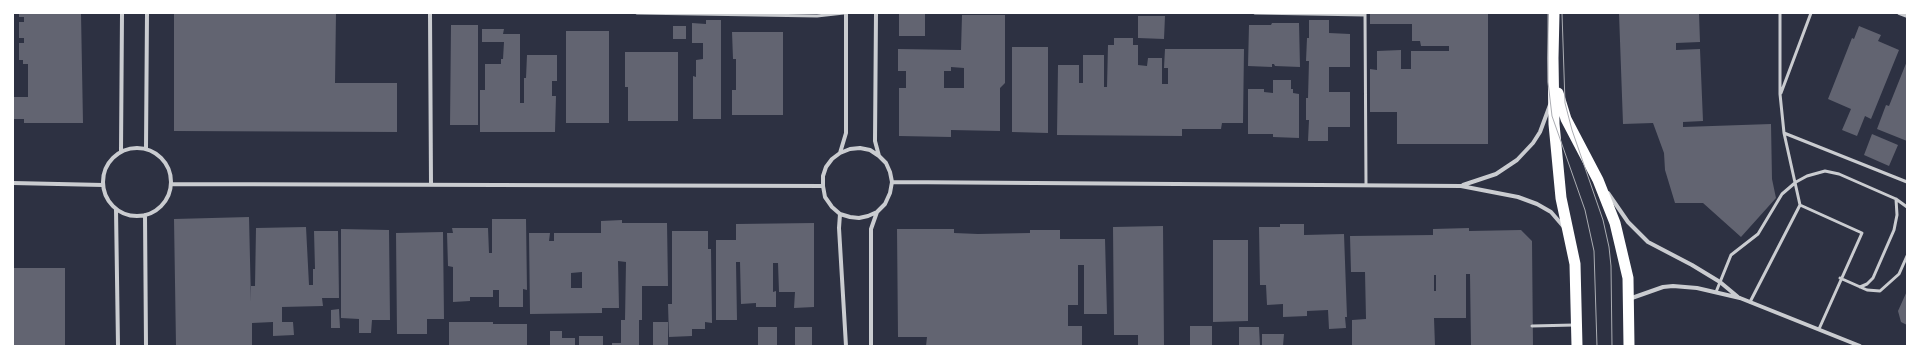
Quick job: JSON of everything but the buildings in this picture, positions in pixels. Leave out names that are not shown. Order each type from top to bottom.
[{"type":"highway","points":[[1554,13],[1554,124],[1558,171],[1564,212],[1572,243],[1575,264],[1577,346]]},
{"type":"highway","points":[[1553,58],[1562,106],[1578,144],[1593,170],[1615,223],[1625,259],[1629,298],[1630,346]]},
{"type":"street","points":[[121,151],[122,13]]},
{"type":"street","points":[[146,148],[147,13]]},
{"type":"street","points":[[430,13],[431,185]]},
{"type":"street","points":[[840,153],[846,133],[845,13]]},
{"type":"street","points":[[876,13],[875,141],[879,156]]},
{"type":"street","points":[[1900,14],[1907,16]]},
{"type":"street","points":[[1461,186],[1487,178],[1504,170],[1517,160],[1533,143],[1540,132],[1548,110],[1552,91],[1553,58]]},
{"type":"street","points":[[132,148],[146,148],[157,154],[166,162],[171,173],[172,184],[164,203],[155,211],[145,215],[134,216],[116,209],[105,195],[103,185],[104,173],[112,159],[121,151],[132,148]]},
{"type":"street","points":[[860,148],[870,150],[886,163],[892,182],[890,194],[885,204],[877,212],[859,218],[840,214],[832,207],[825,197],[823,176],[826,167],[840,153],[850,149],[860,148]]},
{"type":"street","points":[[1593,170],[1628,222],[1641,236],[1720,282],[1740,298]]},
{"type":"street","points":[[892,182],[1461,186],[1518,197],[1546,208],[1560,222],[1572,243]]},
{"type":"street","points":[[13,183],[103,185]]},
{"type":"street","points":[[172,184],[823,186]]},
{"type":"street","points":[[116,209],[118,346]]},
{"type":"street","points":[[871,346],[871,229],[877,212]]},
{"type":"street","points":[[840,214],[838,228],[846,346]]},
{"type":"street","points":[[145,215],[146,346]]},
{"type":"street","points":[[1629,298],[1663,287],[1673,286],[1697,288],[1740,298],[1860,346]]},
{"type":"lane","points":[[637,13],[817,16],[845,13]]},
{"type":"lane","points":[[1255,13],[1365,14],[1366,185]]},
{"type":"lane","points":[[1750,302],[1800,206],[1796,182],[1784,133],[1780,94],[1780,13]]},
{"type":"lane","points":[[1780,94],[1811,13]]},
{"type":"lane","points":[[1895,13],[1900,14]]},
{"type":"lane","points":[[1784,133],[1907,182]]},
{"type":"lane","points":[[1716,292],[1731,255],[1758,234],[1778,199],[1796,182],[1812,173],[1825,171],[1832,172],[1896,199],[1907,207]]},
{"type":"lane","points":[[1860,287],[1867,284],[1873,278],[1894,230],[1897,215],[1896,199]]},
{"type":"lane","points":[[1800,206],[1862,233],[1840,278],[1819,329]]},
{"type":"lane","points":[[1840,278],[1876,292],[1885,288],[1900,274],[1907,256]]},
{"type":"lane","points":[[1532,326],[1577,325]]},
{"type":"tram line","points":[[1548,13],[1548,82],[1552,116],[1585,210],[1594,251],[1597,346]]},
{"type":"tram line","points":[[1562,13],[1565,103],[1572,130],[1603,220],[1609,247],[1611,266],[1612,346]]}]
